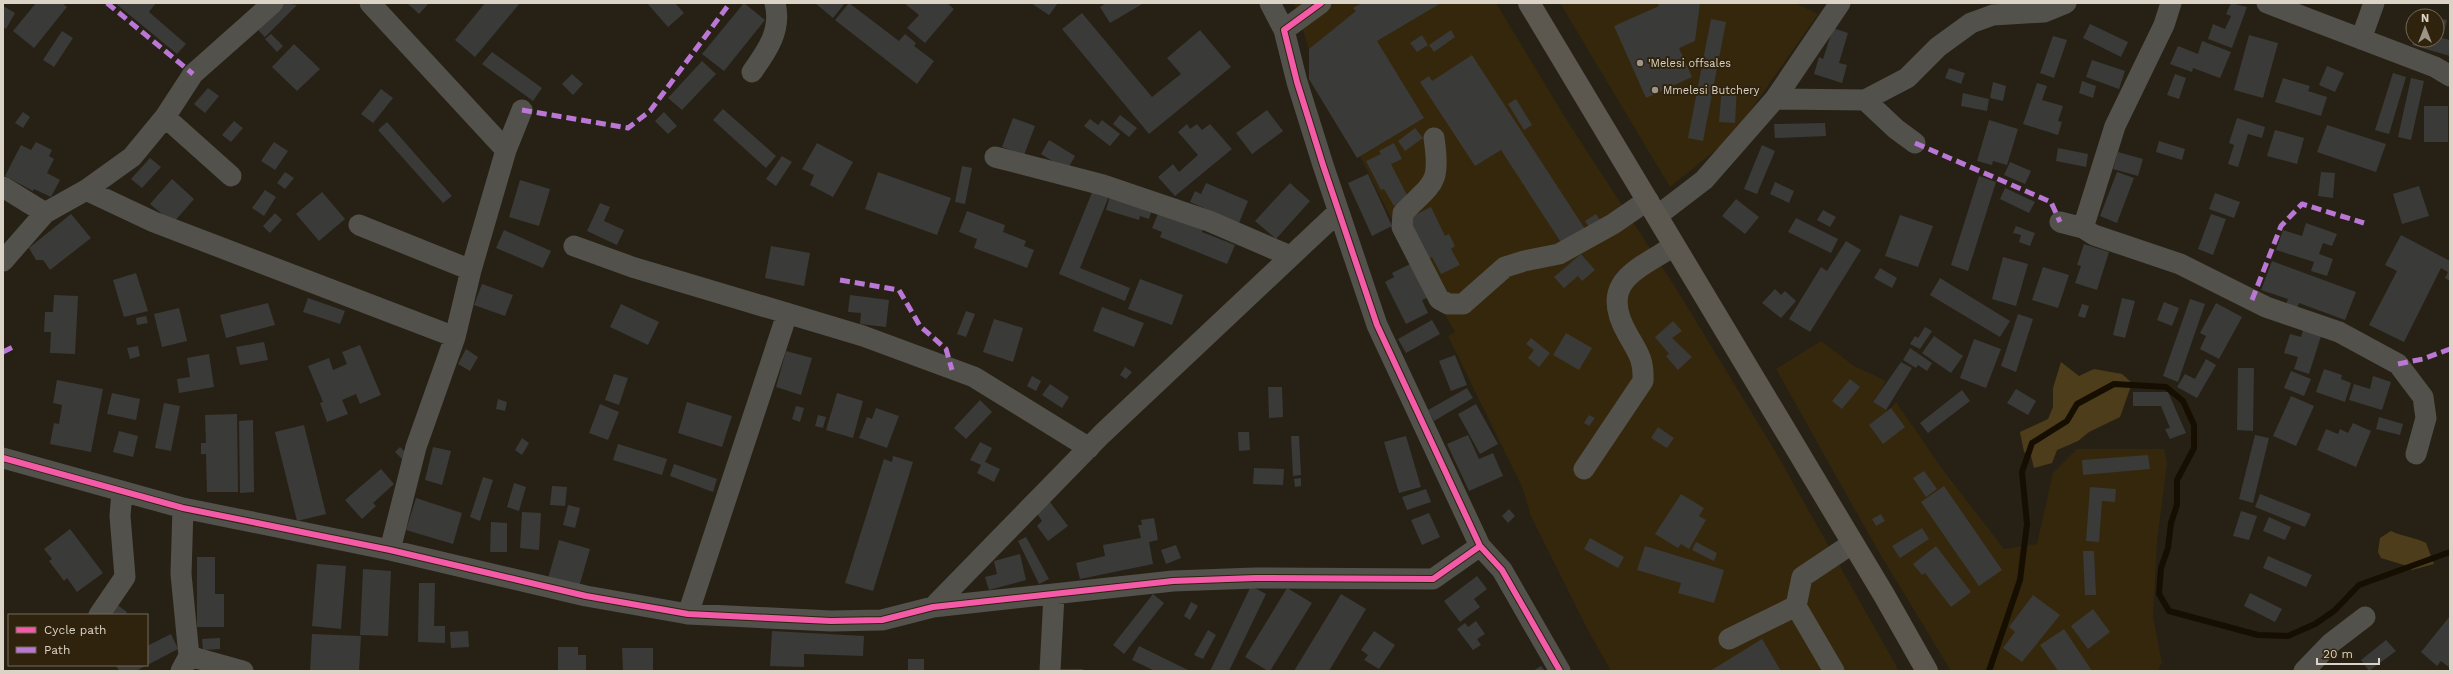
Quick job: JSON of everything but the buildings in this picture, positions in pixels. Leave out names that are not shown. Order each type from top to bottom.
[{"type":"main road","points":[[1529,3],[1853,543],[1927,671]]},
{"type":"street","points":[[3,261],[45,213],[86,190],[132,157],[165,117],[193,74],[273,3]]},
{"type":"street","points":[[370,3],[506,150]]},
{"type":"street","points":[[752,72],[770,46],[778,16],[775,3]]},
{"type":"street","points":[[1270,3],[1284,30],[1297,82],[1338,212],[1376,325],[1480,546],[1502,570],[1560,671]]},
{"type":"street","points":[[1284,30],[1321,3]]},
{"type":"street","points":[[1434,138],[1437,165],[1435,176],[1428,191],[1403,213],[1402,227],[1439,299],[1448,304],[1464,304],[1506,268],[1524,261],[1559,254],[1613,224],[1653,208],[1704,180],[1775,99],[1840,3]]},
{"type":"street","points":[[1775,99],[1865,100],[1907,78],[1938,47],[1971,23],[1993,15],[2044,12],[2066,3]]},
{"type":"street","points":[[2084,228],[2115,126],[2164,25],[2171,3]]},
{"type":"street","points":[[2268,3],[2435,67],[2450,76]]},
{"type":"street","points":[[2361,39],[2374,3]]},
{"type":"street","points":[[1865,100],[1896,129],[1915,143]]},
{"type":"street","points":[[390,550],[416,447],[455,337],[470,270],[506,150],[522,110]]},
{"type":"street","points":[[165,117],[231,176]]},
{"type":"street","points":[[995,157],[1103,185],[1209,221],[1290,256]]},
{"type":"street","points":[[3,187],[45,213]]},
{"type":"street","points":[[86,190],[154,222],[455,337]]},
{"type":"street","points":[[933,607],[1089,448],[1338,212]]},
{"type":"street","points":[[2060,222],[2084,228],[2094,235],[2180,264],[2266,307],[2339,332],[2398,364],[2423,397],[2426,418],[2416,454]]},
{"type":"street","points":[[359,225],[470,270]]},
{"type":"street","points":[[574,246],[632,268],[863,336],[974,377],[1089,448]]},
{"type":"street","points":[[1584,470],[1643,381],[1644,365],[1620,314],[1616,294],[1623,281],[1674,246]]},
{"type":"street","points":[[688,614],[787,314]]},
{"type":"street","points":[[3,458],[183,508],[390,550],[586,596],[688,614],[831,621],[882,620],[933,607],[1173,581],[1255,578],[1433,579],[1480,546]]},
{"type":"street","points":[[100,614],[125,577],[120,516],[122,492]]},
{"type":"street","points":[[183,508],[182,574],[185,663],[244,671]]},
{"type":"street","points":[[1834,671],[1796,606],[1802,577],[1853,543]]},
{"type":"street","points":[[1050,671],[1054,595]]},
{"type":"street","points":[[1729,639],[1796,606]]},
{"type":"street","points":[[2304,671],[2331,643],[2365,617]]},
{"type":"shaded area","points":[[1293,3],[1496,3],[1566,119],[1677,290],[1775,451],[1899,671],[1611,671],[1590,634],[1531,516],[1523,489],[1448,336],[1455,332],[1400,236],[1360,156],[1357,158],[1309,79],[1309,49]]},
{"type":"shaded area","points":[[1560,3],[1795,3],[1818,14],[1732,137],[1670,187]]},
{"type":"shaded area","points":[[1821,341],[1854,366],[1886,381],[1873,402],[1888,411],[1896,402],[1943,470],[2004,549],[2037,544],[2053,473],[2077,449],[2164,449],[2167,464],[2157,541],[2153,617],[2162,663],[2157,671],[1951,671],[1876,547],[1776,369]]},
{"type":"shaded area","points":[[2061,362],[2079,376],[2094,369],[2122,374],[2132,383],[2120,417],[2089,432],[2078,441],[2057,450],[2052,463],[2034,468],[2031,456],[2024,452],[2020,432],[2048,419],[2053,407],[2053,388]]},
{"type":"shaded area","points":[[2391,531],[2426,543],[2434,564],[2412,570],[2404,565],[2381,558],[2378,552],[2380,538]]},
{"type":"waterway","points":[[1989,671],[2020,580],[2027,524],[2022,472],[2032,443],[2067,421],[2077,404],[2114,384],[2166,387],[2183,401],[2194,425],[2194,448],[2177,480],[2177,505],[2171,523],[2168,548],[2161,568],[2159,594],[2169,611],[2258,635],[2288,636],[2315,624],[2334,611],[2359,585],[2450,552]]},
{"type":"marked path","points":[[107,3],[193,74]]},
{"type":"marked path","points":[[522,110],[628,128],[650,111],[730,3]]},
{"type":"marked path","points":[[1915,143],[2051,202],[2060,222]]},
{"type":"marked path","points":[[2252,300],[2281,226],[2302,204],[2364,223]]},
{"type":"marked path","points":[[840,280],[899,290],[920,326],[946,349],[952,370]]},
{"type":"marked path","points":[[3,352],[15,346]]},
{"type":"marked path","points":[[2398,364],[2423,359],[2450,349]]},
{"type":"cycle path","points":[[1321,3],[1284,30],[1297,82],[1323,165],[1377,325],[1480,546],[1502,570],[1560,671]]},
{"type":"cycle path","points":[[3,458],[183,508],[390,550],[586,596],[688,614],[831,621],[882,620],[933,607],[1173,581],[1255,578],[1433,579],[1480,546]]},
{"type":"place","name":"'Melesi offsales","points":[[1640,63]]},
{"type":"place","name":"Mmelesi Butchery","points":[[1655,90]]}]
